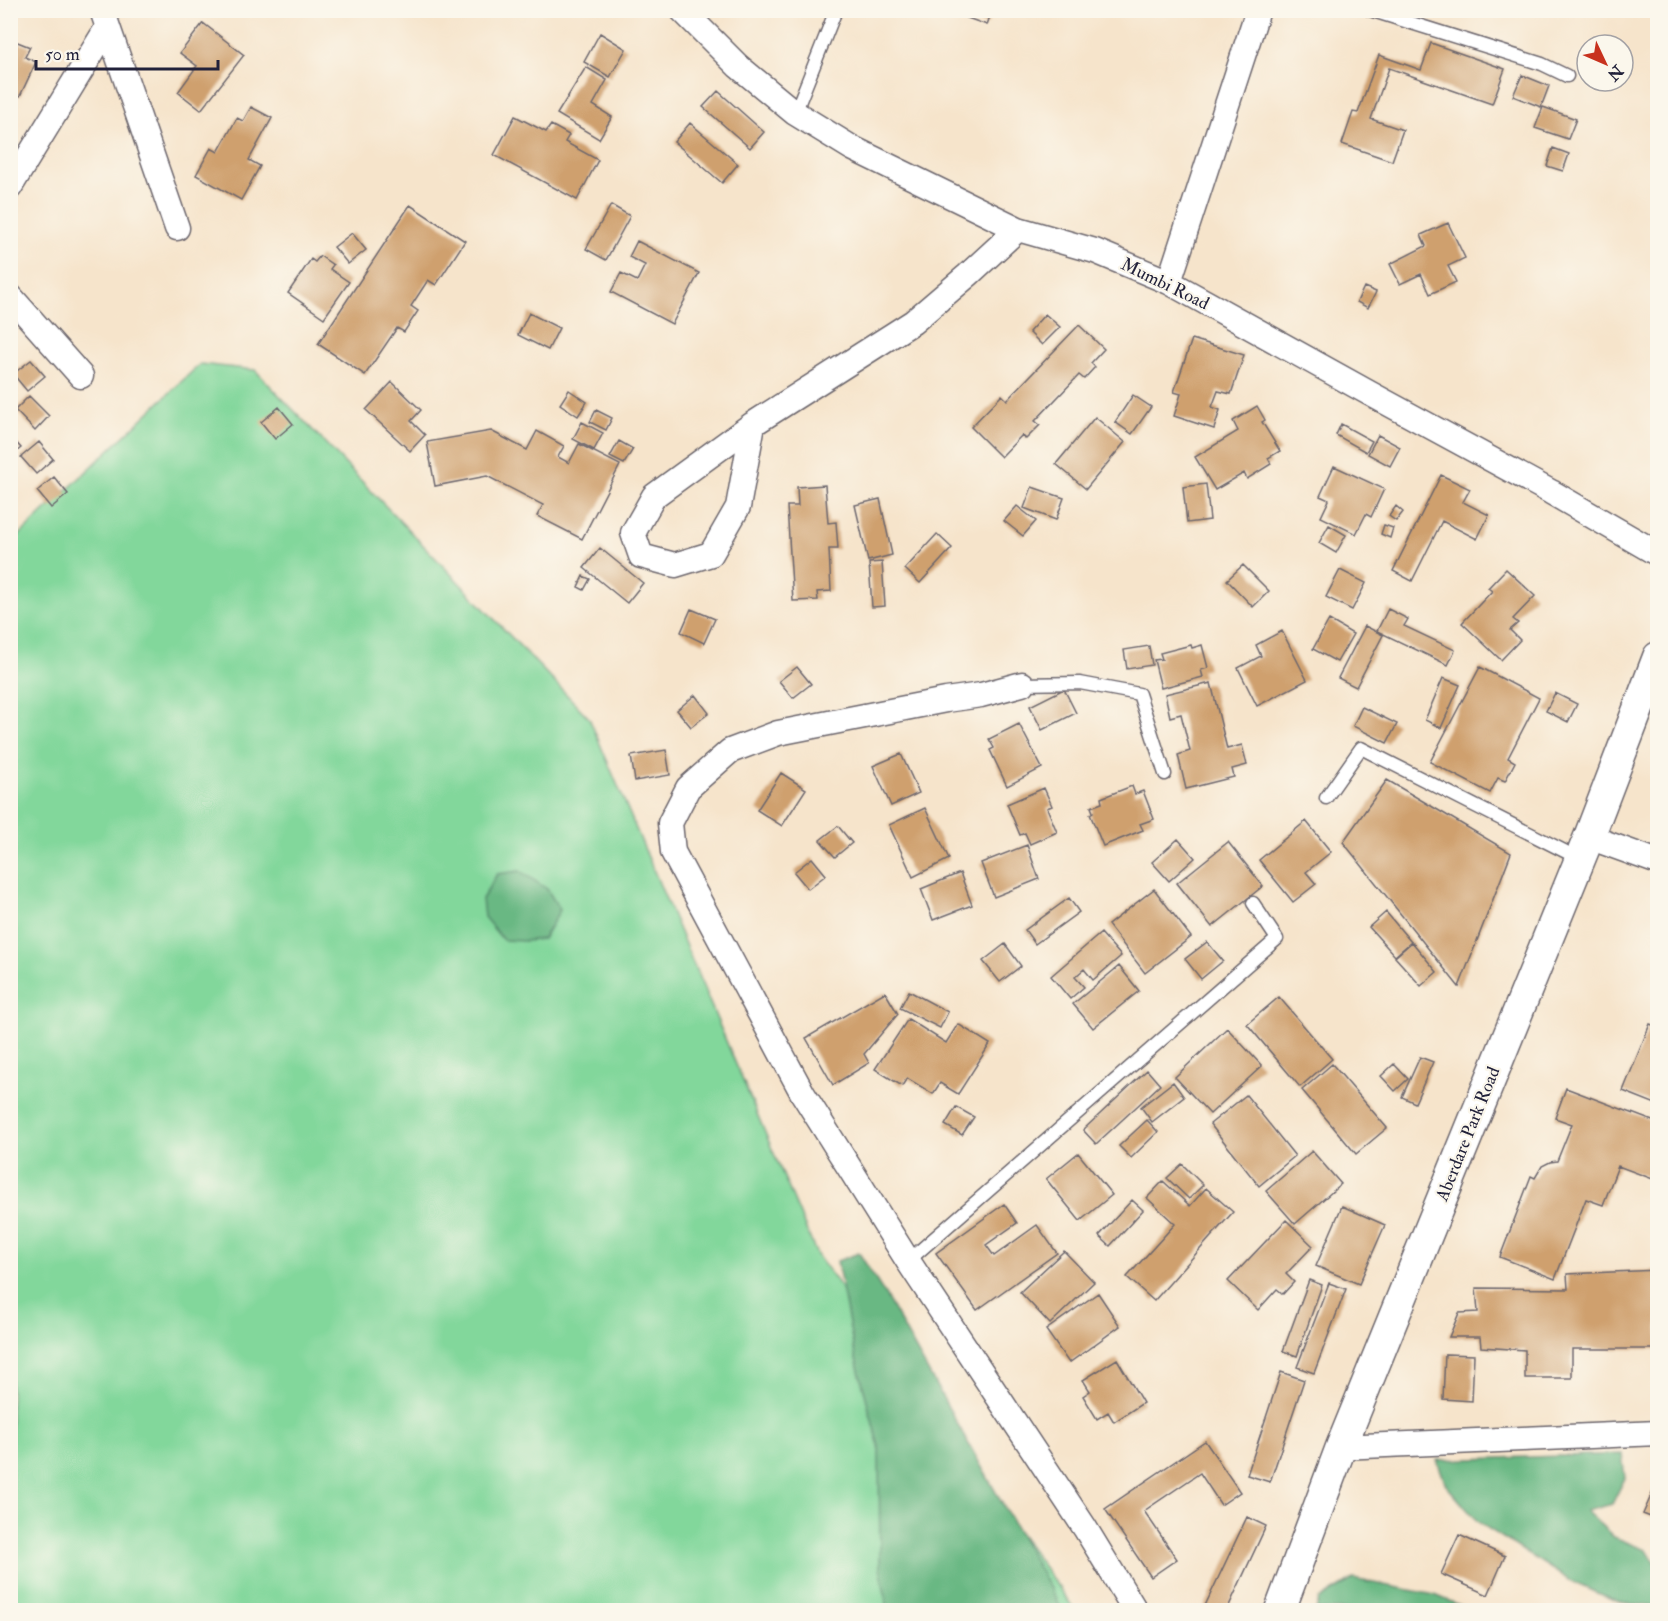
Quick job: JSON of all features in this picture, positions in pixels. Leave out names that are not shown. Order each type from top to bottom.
[{"type":"street","name":"Mumbi Road","points":[[682,10],[738,66],[795,113],[852,148],[1018,229],[1095,251],[1169,282],[1551,492],[1658,554]]},
{"type":"street","points":[[1169,282],[1258,10]]},
{"type":"street","points":[[10,187],[105,19]]},
{"type":"street","points":[[105,19],[177,228]]},
{"type":"street","points":[[753,424],[738,507],[711,554],[675,566],[642,556],[633,533],[654,496],[753,424],[913,322],[1018,229]]},
{"type":"street","points":[[10,296],[81,376]]},
{"type":"street","name":"Aberdare Park Road","points":[[1280,1611],[1341,1447],[1584,848],[1658,657]]},
{"type":"street","points":[[1022,684],[981,695],[857,716],[778,733],[730,751],[688,788],[670,823],[673,852],[798,1084],[908,1261],[1085,1528],[1135,1611]]},
{"type":"street","points":[[1584,848],[1658,862]]},
{"type":"street","points":[[1341,1447],[1658,1433]]},
{"type":"lane","points":[[795,113],[836,10]]},
{"type":"lane","points":[[1370,10],[1542,64],[1567,76]]},
{"type":"lane","points":[[1022,684],[1080,683],[1139,694],[1165,774]]},
{"type":"lane","points":[[1326,798],[1361,748],[1584,848]]},
{"type":"lane","points":[[908,1261],[1277,939],[1253,903]]},
{"type":"green space","points":[[200,364],[255,370],[589,718],[817,1255],[1075,1610],[11,1610],[11,543]]},
{"type":"green space","points":[[520,871],[547,889],[560,910],[543,939],[503,940],[484,917],[482,899],[497,874]]},
{"type":"green space","points":[[859,1253],[884,1293],[1062,1610],[888,1610],[880,1568],[879,1447],[855,1355],[837,1261]]},
{"type":"green space","points":[[1622,1454],[1625,1478],[1612,1504],[1586,1511],[1614,1537],[1647,1550],[1657,1567],[1655,1607],[1619,1602],[1572,1582],[1478,1522],[1446,1485],[1437,1460]]},
{"type":"green space","points":[[1353,1579],[1435,1595],[1471,1610],[1316,1610],[1319,1600]]},
{"type":"building","points":[[945,10],[992,10],[987,25]]},
{"type":"building","points":[[203,23],[244,55],[201,110],[178,92],[197,66],[180,53]]},
{"type":"building","points":[[600,33],[626,49],[610,77],[584,62]]},
{"type":"building","points":[[15,41],[30,47],[25,57],[36,62],[20,96],[10,92],[10,50]]},
{"type":"building","points":[[1431,43],[1505,69],[1492,104],[1389,68],[1371,119],[1403,130],[1392,161],[1342,144],[1353,112],[1358,113],[1379,55],[1421,70]]},
{"type":"building","points":[[586,67],[607,80],[593,105],[612,117],[599,139],[557,114]]},
{"type":"building","points":[[1522,75],[1549,86],[1541,107],[1513,96]]},
{"type":"building","points":[[718,91],[764,132],[750,148],[703,107]]},
{"type":"building","points":[[251,107],[272,118],[249,160],[260,166],[241,200],[196,175],[211,148],[218,152],[237,118],[243,121]]},
{"type":"building","points":[[1543,107],[1576,119],[1568,139],[1535,128]]},
{"type":"building","points":[[515,116],[546,132],[551,125],[569,135],[565,142],[598,160],[577,200],[494,155]]},
{"type":"building","points":[[690,123],[738,164],[722,183],[674,142]]},
{"type":"building","points":[[1553,148],[1569,154],[1563,171],[1547,166]]},
{"type":"building","points":[[410,205],[465,241],[436,285],[428,280],[411,306],[418,311],[404,332],[397,328],[365,375],[318,344]]},
{"type":"building","points":[[611,205],[630,216],[606,260],[586,249]]},
{"type":"building","points":[[1448,223],[1465,258],[1448,266],[1456,282],[1430,294],[1421,274],[1400,284],[1390,264],[1426,246],[1421,235]]},
{"type":"building","points":[[352,233],[366,250],[348,264],[334,247]]},
{"type":"building","points":[[637,241],[699,273],[672,324],[611,292],[621,273],[637,281],[645,265],[629,257]]},
{"type":"building","points":[[320,256],[333,265],[330,269],[349,282],[324,318],[288,293],[311,259],[315,262]]},
{"type":"building","points":[[1364,287],[1376,292],[1368,308],[1357,302]]},
{"type":"building","points":[[529,313],[559,328],[548,350],[518,335]]},
{"type":"building","points":[[1045,314],[1060,327],[1042,345],[1029,332]]},
{"type":"building","points":[[1079,325],[1104,349],[1091,363],[1095,367],[1084,379],[1079,375],[1035,421],[1040,425],[1026,439],[1022,435],[1001,457],[971,427],[1002,395],[1007,400]]},
{"type":"building","points":[[1192,339],[1244,355],[1231,394],[1218,391],[1212,407],[1220,410],[1214,429],[1174,416],[1181,394],[1174,392]]},
{"type":"building","points":[[31,360],[45,376],[27,391],[13,374]]},
{"type":"building","points":[[392,382],[421,410],[411,421],[425,435],[410,451],[366,410]]},
{"type":"building","points":[[569,390],[587,402],[578,416],[560,404]]},
{"type":"building","points":[[1133,395],[1151,407],[1132,434],[1115,422]]},
{"type":"building","points":[[29,396],[49,416],[35,431],[15,410]]},
{"type":"building","points":[[1257,406],[1265,420],[1262,422],[1280,451],[1268,458],[1271,464],[1247,479],[1244,473],[1215,490],[1195,457],[1238,431],[1233,421]]},
{"type":"building","points":[[279,407],[293,424],[275,439],[261,422]]},
{"type":"building","points":[[596,410],[612,418],[606,430],[590,422]]},
{"type":"building","points":[[1095,417],[1125,442],[1086,489],[1056,464]]},
{"type":"building","points":[[582,422],[603,433],[594,450],[573,439]]},
{"type":"building","points":[[1341,424],[1372,441],[1366,452],[1336,435]]},
{"type":"building","points":[[491,431],[527,450],[537,431],[564,446],[558,457],[569,463],[579,444],[620,465],[582,539],[537,516],[543,505],[487,476],[435,486],[427,442]]},
{"type":"building","points":[[1378,435],[1400,447],[1390,466],[1368,454]]},
{"type":"building","points":[[10,436],[21,448],[10,457]]},
{"type":"building","points":[[619,441],[633,449],[624,464],[610,457]]},
{"type":"building","points":[[39,442],[53,459],[36,474],[21,457]]},
{"type":"building","points":[[1334,466],[1384,489],[1371,517],[1366,514],[1356,534],[1321,517],[1329,500],[1320,496]]},
{"type":"building","points":[[1441,475],[1470,489],[1463,502],[1489,515],[1477,539],[1442,521],[1412,581],[1393,571]]},
{"type":"building","points":[[54,477],[68,494],[51,508],[37,491]]},
{"type":"building","points":[[1206,484],[1210,520],[1187,523],[1183,487]]},
{"type":"building","points":[[825,485],[828,523],[836,522],[838,549],[829,549],[831,591],[817,592],[818,600],[793,601],[787,506],[798,506],[797,487]]},
{"type":"building","points":[[1032,487],[1064,498],[1056,520],[1024,508]]},
{"type":"building","points":[[880,499],[892,555],[868,561],[855,505]]},
{"type":"building","points":[[1017,506],[1036,521],[1023,536],[1004,521]]},
{"type":"building","points":[[1396,506],[1403,512],[1396,521],[1389,516]]},
{"type":"building","points":[[1329,525],[1346,535],[1336,553],[1319,543]]},
{"type":"building","points":[[1384,525],[1393,528],[1390,538],[1381,534]]},
{"type":"building","points":[[937,534],[952,548],[920,583],[905,569]]},
{"type":"building","points":[[600,548],[643,583],[627,603],[584,568]]},
{"type":"building","points":[[882,562],[885,606],[872,607],[869,563]]},
{"type":"building","points":[[1243,565],[1269,591],[1253,607],[1227,580]]},
{"type":"building","points":[[1506,569],[1535,596],[1513,619],[1518,623],[1510,630],[1520,640],[1501,660],[1462,623],[1492,591],[1488,588]]},
{"type":"building","points":[[1340,570],[1366,583],[1352,610],[1326,597]]},
{"type":"building","points":[[583,576],[590,579],[584,590],[578,587]]},
{"type":"building","points":[[691,609],[715,619],[704,643],[681,632]]},
{"type":"building","points":[[1388,609],[1408,619],[1404,626],[1455,650],[1448,665],[1377,631]]},
{"type":"building","points":[[1329,620],[1353,634],[1337,662],[1313,649]]},
{"type":"building","points":[[1365,626],[1383,635],[1356,687],[1338,678]]},
{"type":"building","points":[[1282,631],[1307,680],[1257,706],[1238,668],[1261,656],[1256,645]]},
{"type":"building","points":[[1191,645],[1192,648],[1202,645],[1208,668],[1201,670],[1203,677],[1161,688],[1154,660],[1162,659],[1160,653]]},
{"type":"building","points":[[1149,646],[1152,665],[1127,669],[1124,650]]},
{"type":"building","points":[[797,667],[811,684],[793,698],[779,681]]},
{"type":"building","points":[[1480,667],[1539,698],[1508,758],[1515,762],[1505,781],[1498,778],[1490,793],[1430,762]]},
{"type":"building","points":[[1443,678],[1460,685],[1441,728],[1425,720]]},
{"type":"building","points":[[1211,683],[1227,749],[1242,745],[1247,765],[1232,769],[1234,777],[1186,789],[1178,755],[1190,751],[1181,714],[1170,717],[1165,694]]},
{"type":"building","points":[[1064,689],[1076,713],[1042,730],[1030,706]]},
{"type":"building","points":[[1555,693],[1577,704],[1568,722],[1546,711]]},
{"type":"building","points":[[695,695],[709,713],[691,727],[677,710]]},
{"type":"building","points":[[1362,707],[1397,724],[1387,743],[1353,726]]},
{"type":"building","points":[[1019,724],[1042,768],[1007,786],[990,750],[994,748],[989,739]]},
{"type":"building","points":[[666,750],[670,775],[635,781],[631,756]]},
{"type":"building","points":[[901,754],[919,793],[891,806],[873,766]]},
{"type":"building","points":[[781,773],[806,789],[782,826],[757,810]]},
{"type":"building","points":[[1387,780],[1511,853],[1459,987],[1343,842]]},
{"type":"building","points":[[1132,786],[1135,794],[1143,791],[1154,819],[1140,824],[1143,830],[1103,846],[1090,814],[1093,812],[1091,807],[1102,803],[1101,798]]},
{"type":"building","points":[[1044,788],[1052,806],[1047,808],[1057,832],[1030,844],[1025,833],[1020,835],[1007,804]]},
{"type":"building","points":[[925,808],[949,859],[913,877],[889,825]]},
{"type":"building","points":[[1306,821],[1331,852],[1306,872],[1316,884],[1293,902],[1259,860]]},
{"type":"building","points":[[838,826],[852,843],[835,857],[820,840]]},
{"type":"building","points":[[1178,839],[1195,858],[1169,881],[1152,862]]},
{"type":"building","points":[[1228,842],[1263,886],[1212,927],[1177,883]]},
{"type":"building","points":[[1027,845],[1039,879],[994,897],[981,863]]},
{"type":"building","points":[[812,858],[826,875],[808,889],[794,872]]},
{"type":"building","points":[[960,873],[972,905],[933,920],[921,889]]},
{"type":"building","points":[[1154,889],[1191,937],[1145,973],[1108,925]]},
{"type":"building","points":[[1069,898],[1079,912],[1035,944],[1025,930]]},
{"type":"building","points":[[1386,912],[1411,942],[1395,956],[1369,927]]},
{"type":"building","points":[[1101,933],[1121,956],[1093,980],[1084,969],[1075,977],[1084,987],[1070,999],[1051,976]]},
{"type":"building","points":[[1207,942],[1223,961],[1201,979],[1185,959]]},
{"type":"building","points":[[1412,942],[1437,972],[1421,986],[1395,957]]},
{"type":"building","points":[[1005,944],[1021,966],[1000,982],[983,961]]},
{"type":"building","points":[[1119,966],[1139,991],[1093,1028],[1073,1004]]},
{"type":"building","points":[[909,991],[948,1012],[940,1028],[900,1008]]},
{"type":"building","points":[[885,992],[898,1014],[864,1054],[869,1063],[833,1085],[806,1038]]},
{"type":"building","points":[[1279,997],[1332,1059],[1300,1087],[1247,1024]]},
{"type":"building","points":[[908,1019],[946,1043],[958,1024],[990,1044],[958,1094],[940,1083],[933,1094],[907,1078],[902,1086],[875,1069]]},
{"type":"building","points":[[1650,1024],[1658,1027],[1658,1105],[1623,1091]]},
{"type":"building","points":[[1227,1028],[1262,1066],[1210,1114],[1175,1077]]},
{"type":"building","points":[[1420,1057],[1433,1062],[1415,1103],[1402,1097]]},
{"type":"building","points":[[1332,1064],[1387,1128],[1356,1154],[1302,1090]]},
{"type":"building","points":[[1394,1064],[1408,1079],[1395,1091],[1381,1076]]},
{"type":"building","points":[[1147,1070],[1160,1085],[1096,1144],[1083,1130]]},
{"type":"building","points":[[1173,1082],[1184,1097],[1152,1122],[1141,1107]]},
{"type":"building","points":[[1566,1088],[1658,1123],[1658,1181],[1618,1166],[1603,1205],[1586,1199],[1555,1279],[1500,1257],[1531,1176],[1535,1178],[1542,1166],[1557,1161],[1572,1124],[1555,1118]]},
{"type":"building","points":[[1246,1095],[1295,1156],[1259,1186],[1210,1124]]},
{"type":"building","points":[[956,1107],[974,1117],[962,1135],[945,1125]]},
{"type":"building","points":[[1147,1120],[1158,1132],[1131,1158],[1119,1146]]},
{"type":"building","points":[[1312,1151],[1341,1184],[1295,1224],[1266,1191]]},
{"type":"building","points":[[1078,1153],[1112,1195],[1080,1221],[1046,1179]]},
{"type":"building","points":[[1182,1164],[1203,1185],[1189,1199],[1167,1178]]},
{"type":"building","points":[[1163,1181],[1190,1206],[1206,1188],[1233,1212],[1154,1301],[1127,1277],[1175,1224],[1147,1198]]},
{"type":"building","points":[[1132,1200],[1143,1210],[1110,1246],[1099,1236]]},
{"type":"building","points":[[1004,1204],[1017,1223],[986,1245],[994,1256],[1037,1225],[1057,1253],[977,1310],[936,1253]]},
{"type":"building","points":[[1342,1206],[1385,1225],[1359,1284],[1316,1266]]},
{"type":"building","points":[[1286,1220],[1313,1246],[1286,1274],[1294,1282],[1283,1294],[1277,1289],[1258,1310],[1228,1281]]},
{"type":"building","points":[[1064,1251],[1094,1282],[1050,1324],[1020,1292]]},
{"type":"building","points":[[1658,1270],[1658,1349],[1572,1349],[1572,1378],[1525,1378],[1525,1350],[1481,1347],[1480,1337],[1449,1337],[1459,1313],[1478,1312],[1476,1288],[1568,1289],[1567,1274]]},
{"type":"building","points":[[1309,1280],[1322,1285],[1297,1356],[1283,1351]]},
{"type":"building","points":[[1329,1283],[1346,1289],[1314,1373],[1297,1367]]},
{"type":"building","points":[[1098,1293],[1120,1326],[1069,1363],[1046,1330]]},
{"type":"building","points":[[1445,1354],[1474,1355],[1472,1401],[1443,1399]]},
{"type":"building","points":[[1117,1359],[1143,1403],[1114,1422],[1108,1412],[1097,1419],[1083,1396],[1090,1391],[1083,1380]]},
{"type":"building","points":[[1281,1372],[1304,1380],[1270,1482],[1247,1475]]},
{"type":"building","points":[[1205,1441],[1240,1492],[1221,1505],[1200,1473],[1144,1511],[1177,1559],[1151,1577],[1105,1509]]},
{"type":"building","points":[[1658,1480],[1658,1520],[1643,1514]]},
{"type":"building","points":[[1247,1517],[1266,1526],[1227,1610],[1203,1610]]},
{"type":"building","points":[[1459,1535],[1505,1556],[1488,1595],[1441,1574]]}]
